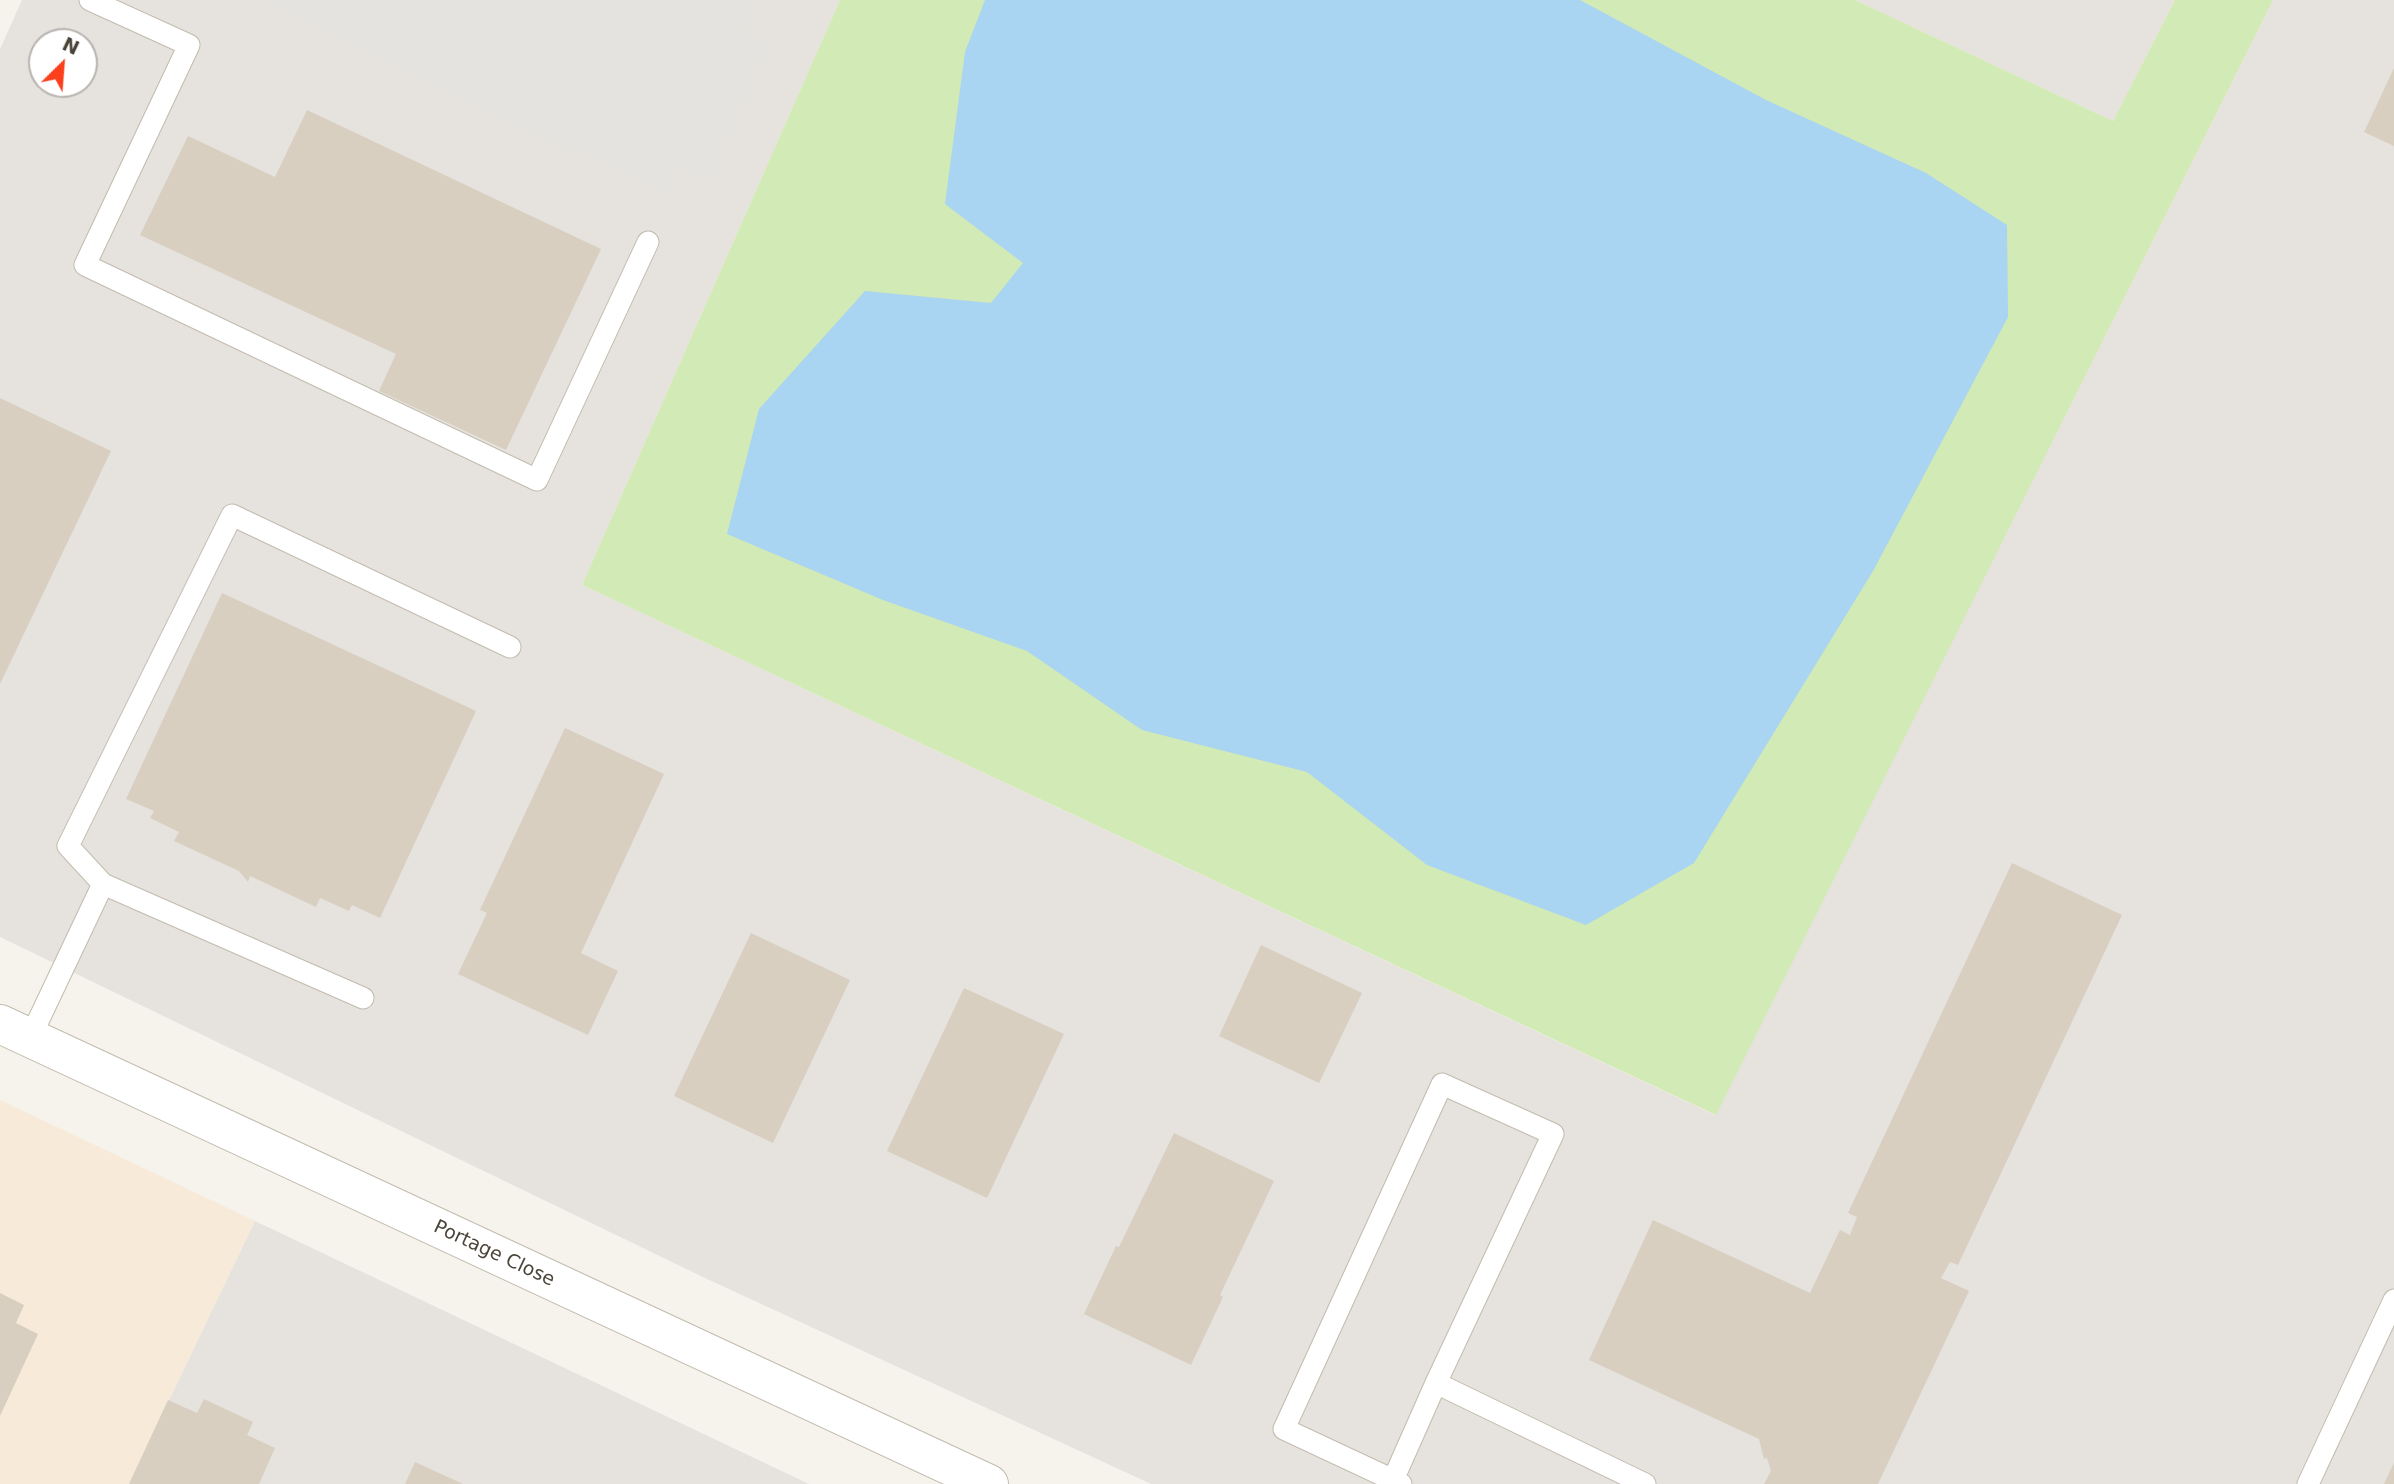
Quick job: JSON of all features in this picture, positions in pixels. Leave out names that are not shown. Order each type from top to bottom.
[{"type":"street","name":"Portage Close","points":[[15,1031],[989,1484]]},
{"type":"lane","points":[[90,0],[189,45],[85,265],[537,480],[648,242]]},
{"type":"lane","points":[[363,998],[103,884],[68,846],[232,515],[510,647]]},
{"type":"lane","points":[[15,1031],[103,884]]},
{"type":"lane","points":[[1443,1084],[1553,1134],[1436,1383],[1395,1483],[1284,1429],[1443,1084]]},
{"type":"lane","points":[[2308,1484],[2394,1300]]},
{"type":"lane","points":[[1436,1383],[1645,1484]]},
{"type":"shaded area","points":[[22,0],[840,0],[582,585],[1715,1115],[2273,0],[2394,0],[2394,1484],[1151,1484],[705,1278],[0,937],[0,49]]},
{"type":"shaded area","points":[[255,0],[749,0],[760,5],[746,32],[772,43],[713,183],[681,171],[665,197]]},
{"type":"shaded area","points":[[1855,0],[2175,0],[2113,121]]},
{"type":"shaded area","points":[[0,1100],[255,1221],[129,1484],[0,1484]]},
{"type":"shaded area","points":[[255,1221],[809,1484],[129,1484]]},
{"type":"green space","points":[[840,0],[1855,0],[2113,121],[2175,0],[2273,0],[1716,1115],[582,585]]},
{"type":"water","points":[[985,0],[1580,0],[1766,100],[1926,173],[2007,225],[2008,317],[1873,571],[1694,863],[1586,925],[1427,865],[1307,772],[1142,730],[1027,651],[883,600],[727,534],[759,409],[865,291],[991,303],[1023,263],[945,204],[965,52]]},
{"type":"building","points":[[2394,68],[2394,146],[2364,132]]},
{"type":"building","points":[[307,110],[601,249],[506,450],[379,391],[396,354],[140,235],[188,136],[275,177]]},
{"type":"building","points":[[0,398],[111,451],[0,684]]},
{"type":"building","points":[[222,593],[476,711],[380,918],[352,905],[349,911],[320,898],[316,907],[250,876],[248,882],[239,871],[174,841],[179,832],[150,818],[154,811],[126,799]]},
{"type":"building","points":[[565,728],[664,774],[581,953],[618,971],[588,1035],[458,974],[487,913],[480,910]]},
{"type":"building","points":[[2012,863],[2122,915],[1958,1265],[1950,1262],[1941,1278],[1969,1291],[1878,1484],[1764,1484],[1771,1471],[1767,1458],[1764,1459],[1759,1439],[1589,1360],[1653,1220],[1810,1293],[1840,1230],[1850,1235],[1857,1217],[1848,1213]]},
{"type":"building","points":[[751,933],[850,980],[773,1143],[674,1096]]},
{"type":"building","points":[[1261,945],[1362,993],[1319,1083],[1219,1036]]},
{"type":"building","points":[[964,988],[1064,1034],[987,1198],[887,1151]]},
{"type":"building","points":[[1174,1133],[1274,1181],[1220,1295],[1223,1297],[1191,1365],[1084,1314]]},
{"type":"building","points":[[0,1293],[24,1305],[16,1323],[38,1334],[0,1416]]},
{"type":"building","points":[[204,1399],[253,1422],[247,1435],[275,1448],[259,1484],[129,1484],[168,1400],[197,1413]]},
{"type":"building","points":[[415,1462],[463,1484],[405,1484]]},
{"type":"building","points":[[2394,1463],[2394,1484],[2384,1484]]}]
